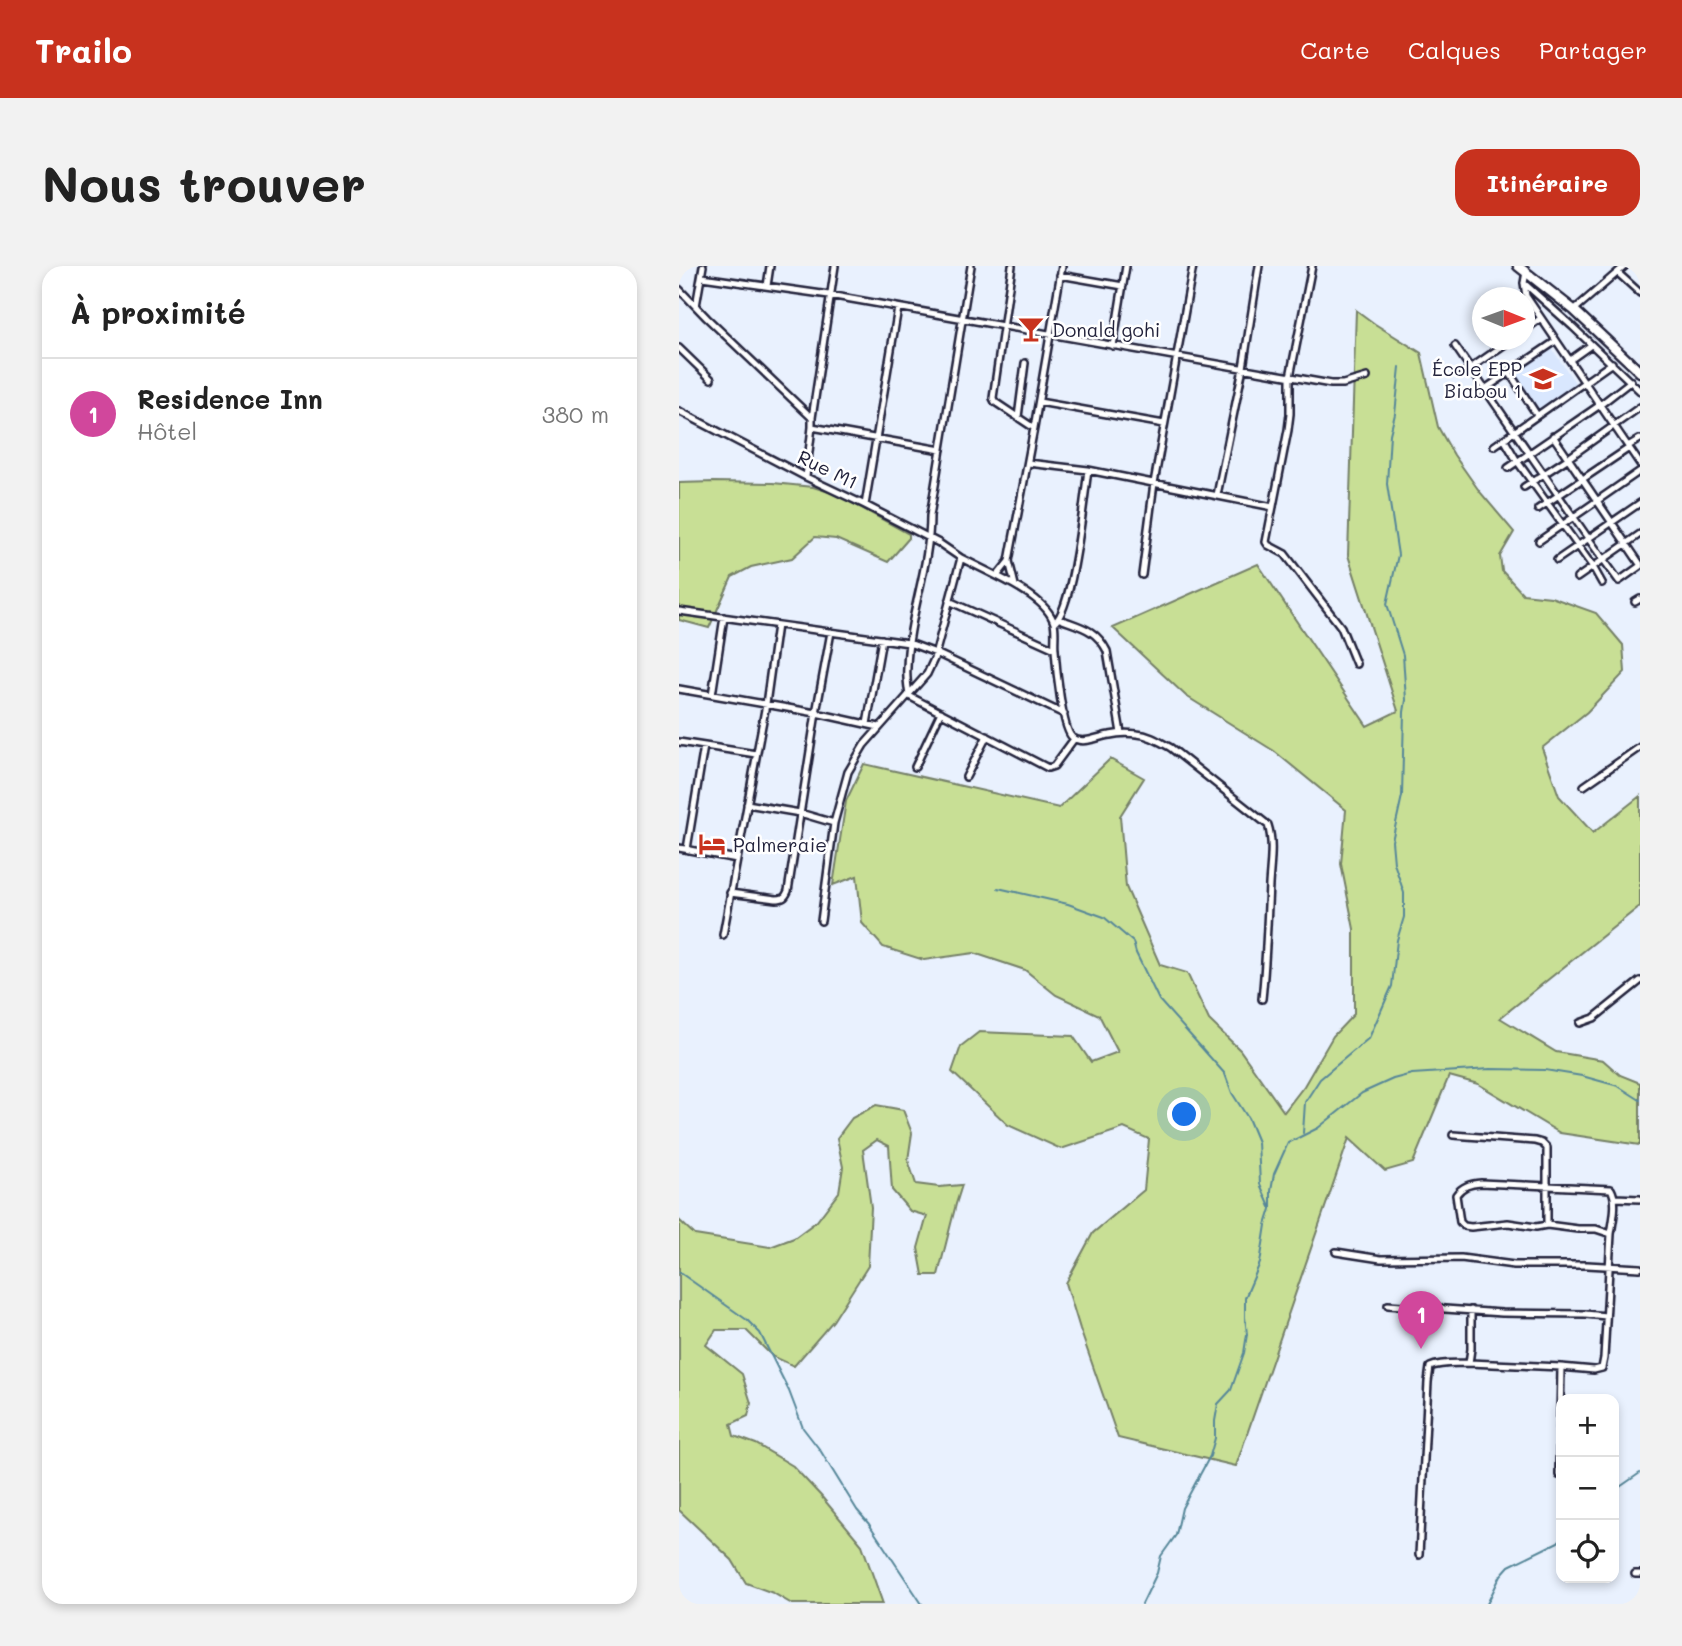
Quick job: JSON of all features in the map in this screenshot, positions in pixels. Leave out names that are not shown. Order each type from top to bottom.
[{"type":"main road","points":[[1518,266],[1574,310],[1640,372]]},
{"type":"street","points":[[696,306],[703,266]]},
{"type":"street","points":[[767,286],[770,266]]},
{"type":"street","points":[[806,477],[835,266]]},
{"type":"street","points":[[909,696],[906,671],[909,643],[930,538],[930,516],[971,266]]},
{"type":"street","points":[[1012,266],[993,398],[1034,428]]},
{"type":"street","points":[[1015,585],[1009,561],[1062,266]]},
{"type":"street","points":[[1113,346],[1126,266]]},
{"type":"street","points":[[1142,575],[1154,483],[1193,266]]},
{"type":"street","points":[[1217,495],[1243,368],[1259,266]]},
{"type":"street","points":[[1312,266],[1290,377],[1290,414],[1266,542],[1285,554],[1341,627],[1356,664]]},
{"type":"street","points":[[1574,310],[1625,266]]},
{"type":"street","points":[[1527,272],[1525,296],[1640,464]]},
{"type":"street","points":[[1618,273],[1640,293]]},
{"type":"street","points":[[1060,275],[1123,286]]},
{"type":"street","points":[[702,277],[829,295],[1337,385],[1367,377]]},
{"type":"street","points":[[1524,283],[1640,391]]},
{"type":"street","points":[[679,289],[812,418]]},
{"type":"street","points":[[865,505],[898,308]]},
{"type":"street","points":[[1535,322],[1541,318]]},
{"type":"street","points":[[1476,395],[1556,341]]},
{"type":"street","points":[[1570,360],[1591,345]]},
{"type":"street","points":[[1455,346],[1619,581],[1640,565],[1553,436]]},
{"type":"street","points":[[679,348],[711,379]]},
{"type":"street","points":[[1462,374],[1497,350]]},
{"type":"street","points":[[1018,417],[1025,363]]},
{"type":"street","points":[[1495,446],[1612,363]]},
{"type":"street","points":[[1510,372],[1538,415]]},
{"type":"street","points":[[1508,468],[1631,381]]},
{"type":"street","points":[[1039,402],[1164,424]]},
{"type":"street","points":[[1524,487],[1640,407]]},
{"type":"street","name":"Rue M1","points":[[679,411],[930,538],[961,558],[1015,585],[1057,621]]},
{"type":"street","points":[[812,427],[941,450]]},
{"type":"street","points":[[1504,439],[1602,583]]},
{"type":"street","points":[[1538,509],[1640,439]]},
{"type":"street","points":[[1028,463],[1088,470],[1273,507]]},
{"type":"street","points":[[1088,470],[1072,580],[1057,621],[1057,674],[1068,733],[1080,741],[1121,733],[1145,735],[1171,748],[1268,825],[1271,845],[1262,999]]},
{"type":"street","points":[[1539,541],[1640,471]]},
{"type":"street","points":[[1557,560],[1640,503]]},
{"type":"street","points":[[1577,579],[1640,534]]},
{"type":"street","points":[[821,921],[834,823],[848,772],[864,745],[927,674],[936,653],[961,558]]},
{"type":"street","points":[[997,576],[1009,561]]},
{"type":"street","points":[[949,601],[1055,649]]},
{"type":"street","points":[[679,611],[909,643],[936,653],[1064,714]]},
{"type":"street","points":[[712,695],[724,617]]},
{"type":"street","points":[[1057,621],[1090,631],[1103,642],[1107,651],[1121,733]]},
{"type":"street","points":[[723,935],[777,625]]},
{"type":"street","points":[[730,893],[782,899],[788,891],[831,632]]},
{"type":"street","points":[[867,724],[882,639]]},
{"type":"street","points":[[679,689],[879,727]]},
{"type":"street","points":[[909,696],[1048,768],[1054,766],[1074,739]]},
{"type":"street","points":[[915,766],[941,712]]},
{"type":"street","points":[[966,777],[987,736]]},
{"type":"street","points":[[679,741],[756,754]]},
{"type":"street","points":[[687,849],[704,746]]},
{"type":"street","points":[[1584,786],[1640,747]]},
{"type":"street","points":[[747,804],[800,813],[834,823]]},
{"type":"street","points":[[679,848],[737,859]]},
{"type":"street","points":[[1580,1023],[1594,1018],[1640,981]]},
{"type":"street","points":[[1453,1135],[1542,1143],[1547,1148],[1547,1225]]},
{"type":"street","points":[[1419,1555],[1430,1367],[1437,1364],[1469,1363],[1594,1370],[1602,1368],[1604,1359],[1608,1266],[1615,1198],[1611,1189],[1481,1183],[1468,1185],[1456,1195],[1460,1222],[1464,1226],[1508,1223],[1536,1227],[1547,1225],[1596,1229],[1611,1234]]},
{"type":"street","points":[[1615,1198],[1640,1199]]},
{"type":"street","points":[[1336,1252],[1381,1259],[1461,1258],[1514,1265],[1640,1268]]},
{"type":"street","points":[[1388,1305],[1502,1313],[1606,1316]]},
{"type":"street","points":[[1469,1363],[1471,1310]]},
{"type":"street","points":[[1559,1457],[1561,1367]]},
{"type":"shaded area","name":"École EPP Biabou 1","points":[[1550,346],[1576,384],[1536,411],[1510,373]]},
{"type":"green space","points":[[1356,310],[1421,353],[1438,427],[1480,492],[1514,532],[1500,556],[1502,571],[1523,594],[1551,597],[1596,613],[1623,645],[1625,672],[1587,712],[1542,748],[1559,796],[1593,833],[1640,796],[1640,906],[1500,1018],[1556,1052],[1603,1060],[1620,1075],[1640,1083],[1640,1145],[1560,1133],[1478,1084],[1449,1076],[1413,1163],[1385,1171],[1349,1138],[1236,1466],[1118,1438],[1066,1283],[1093,1233],[1144,1190],[1149,1139],[1124,1128],[1061,1149],[1008,1125],[952,1072],[961,1046],[979,1032],[1073,1036],[1091,1062],[1118,1052],[1099,1015],[1056,995],[1025,970],[974,953],[924,960],[883,947],[862,923],[857,876],[833,885],[846,801],[864,764],[1059,808],[1110,759],[1144,778],[1120,816],[1126,887],[1160,965],[1187,973],[1209,1020],[1240,1050],[1284,1112],[1304,1086],[1333,1036],[1354,1014],[1354,929],[1341,864],[1346,810],[1274,751],[1186,696],[1113,628],[1258,564],[1367,726],[1398,711],[1348,555]]},
{"type":"green space","points":[[679,483],[813,487],[836,494],[909,534],[909,538],[888,562],[836,539],[815,537],[792,558],[751,567],[732,577],[709,628],[679,620]]},
{"type":"green space","points":[[876,1105],[903,1110],[912,1133],[908,1160],[916,1184],[939,1187],[962,1185],[938,1275],[923,1275],[918,1248],[927,1216],[910,1211],[892,1190],[889,1146],[877,1140],[863,1150],[871,1207],[868,1266],[833,1321],[794,1366],[772,1356],[746,1330],[716,1330],[706,1345],[742,1374],[751,1403],[748,1416],[731,1424],[734,1436],[756,1444],[793,1466],[821,1496],[862,1545],[883,1604],[792,1604],[773,1593],[746,1583],[732,1560],[679,1510],[679,1220],[695,1235],[770,1247],[794,1238],[817,1221],[839,1192],[843,1167],[837,1138],[852,1118]]},
{"type":"waterway","points":[[1303,1133],[1305,1102],[1320,1079],[1369,1038],[1392,986],[1397,940],[1404,917],[1404,893],[1394,863],[1392,841],[1402,796],[1406,700],[1403,655],[1387,604],[1398,555],[1387,484],[1390,434],[1400,367]]},
{"type":"waterway","points":[[998,888],[1068,904],[1104,917],[1133,942],[1159,1000],[1225,1074],[1232,1093],[1248,1118],[1258,1142],[1260,1184],[1270,1207]]},
{"type":"waterway","points":[[1142,1604],[1157,1573],[1161,1556],[1176,1535],[1182,1508],[1210,1456],[1215,1438],[1218,1404],[1231,1390],[1244,1353],[1247,1334],[1245,1298],[1260,1263],[1271,1209],[1274,1174],[1288,1143],[1318,1128],[1362,1093],[1412,1074],[1490,1069],[1545,1070],[1618,1086],[1640,1100]]},
{"type":"waterway","points":[[679,1272],[747,1320],[760,1333],[789,1391],[803,1428],[922,1604]]},
{"type":"waterway","points":[[1619,1488],[1640,1473]]},
{"type":"waterway","points":[[1487,1604],[1501,1575],[1509,1566],[1556,1543]]},
{"type":"place","name":"Donald gohi","points":[[1031,329]]},
{"type":"place","name":"École EPP Biabou 1","points":[[1543,379]]},
{"type":"place","name":"Palmeraie","points":[[712,844]]},
{"type":"place","name":"Residence Inn","points":[[1421,1349]]}]
